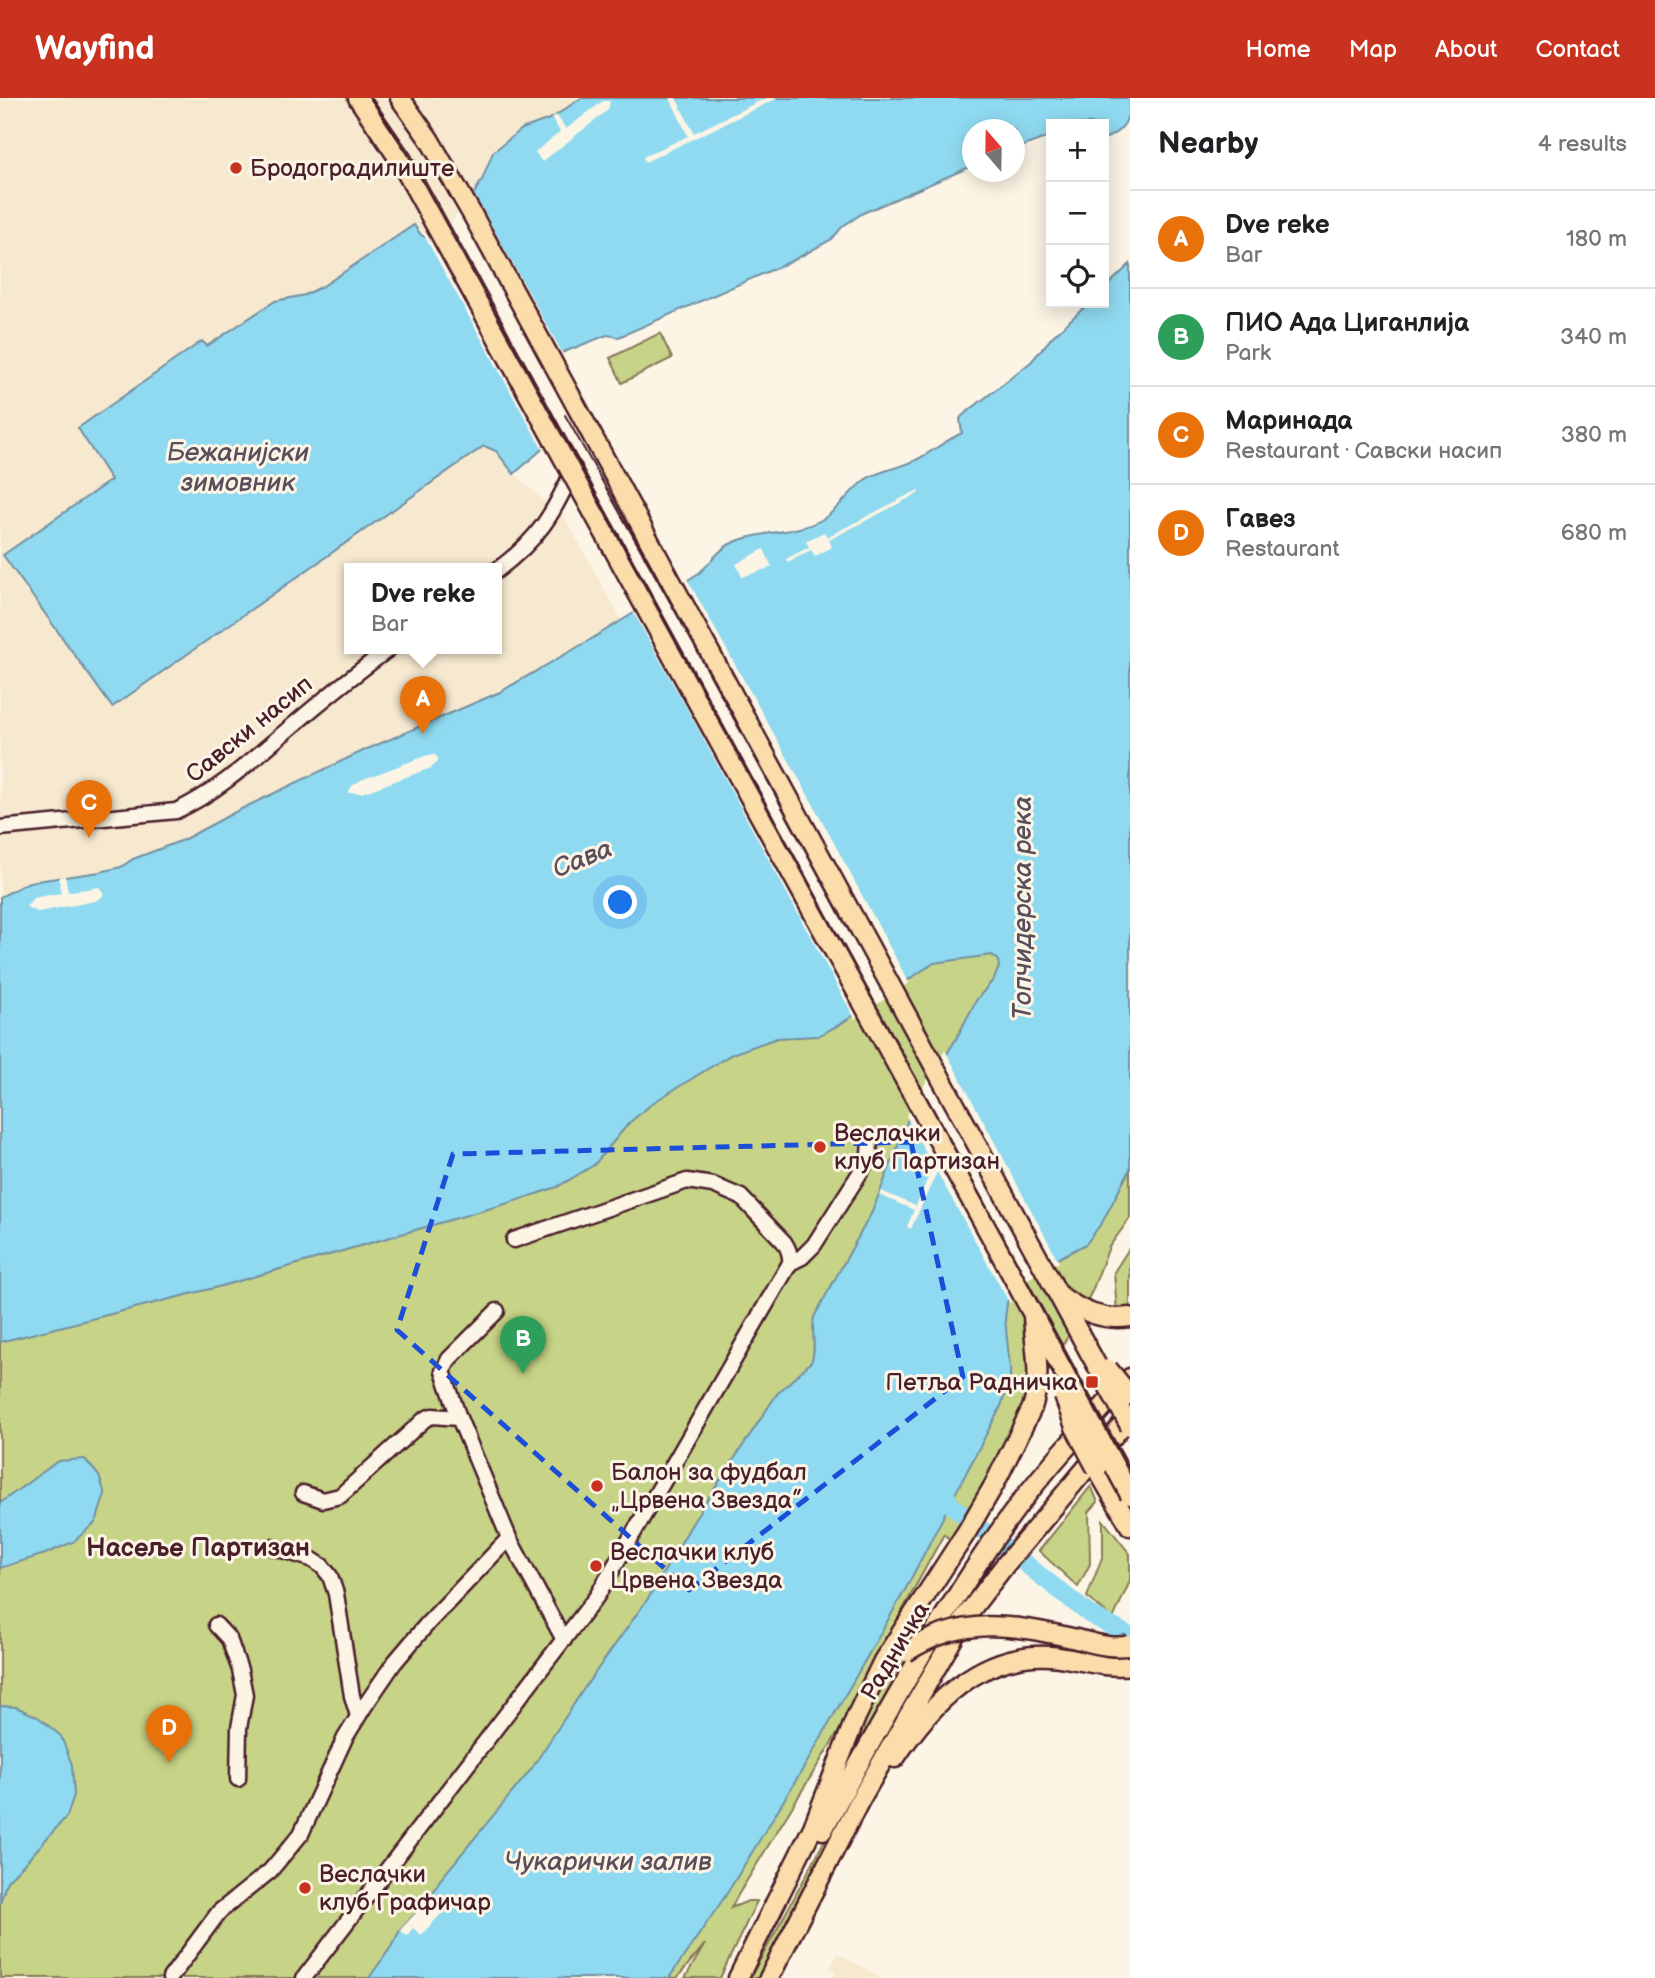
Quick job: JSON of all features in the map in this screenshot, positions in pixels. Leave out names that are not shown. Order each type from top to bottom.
[{"type":"main road","points":[[358,98],[398,159],[1130,1494]]},
{"type":"main road","points":[[401,98],[429,139],[505,275],[1130,1426]]},
{"type":"main road","points":[[1058,1295],[1090,1314],[1109,1318],[1130,1317]]},
{"type":"main road","points":[[738,1978],[813,1827],[856,1717],[874,1681],[900,1647],[976,1517],[1032,1408],[1036,1398],[1039,1367],[1033,1314]]},
{"type":"main road","points":[[1049,1346],[1050,1358],[1076,1427],[1130,1526]]},
{"type":"main road","points":[[1091,1355],[1107,1368],[1130,1396]]},
{"type":"main road","name":"Радничка","points":[[744,1978],[838,1801],[942,1618],[1015,1510],[1051,1465],[1130,1378]]},
{"type":"main road","name":"Радничка","points":[[769,1978],[869,1784],[966,1616],[1034,1529],[1130,1416]]},
{"type":"main road","points":[[900,1647],[951,1630],[982,1625],[1023,1628],[1114,1647],[1130,1645]]},
{"type":"main road","points":[[869,1784],[889,1766],[904,1744],[951,1690],[974,1674],[1013,1659],[1036,1656],[1108,1666],[1130,1665]]},
{"type":"street","points":[[502,566],[541,531],[575,467]]},
{"type":"street","name":"Савски насип","points":[[0,828],[176,811],[203,797],[236,773],[356,672],[382,654]]},
{"type":"street","points":[[303,1978],[597,1596],[790,1263],[808,1252],[866,1162],[870,1140]]},
{"type":"street","points":[[514,1240],[687,1181],[713,1185],[741,1197],[784,1241],[789,1250],[790,1263]]},
{"type":"street","points":[[497,1311],[449,1359],[443,1371],[458,1418],[509,1538],[564,1640]]},
{"type":"street","points":[[303,1493],[323,1500],[340,1496],[425,1419],[432,1416],[458,1418]]},
{"type":"street","points":[[170,1978],[219,1912],[270,1871],[301,1834],[329,1770],[358,1716],[394,1663],[509,1538]]},
{"type":"street","points":[[272,1547],[311,1559],[322,1566],[330,1576],[336,1594],[352,1696],[358,1716]]},
{"type":"street","points":[[216,1625],[229,1639],[245,1695],[239,1728],[238,1779]]},
{"type":"highlighted area","points":[[911,1142],[963,1377],[689,1590],[397,1330],[453,1154]]},
{"type":"shaded area","points":[[0,98],[581,98],[552,118],[528,126],[490,156],[482,180],[447,237],[437,243],[421,235],[414,225],[323,286],[305,295],[275,301],[207,347],[203,342],[79,427],[111,480],[112,707],[484,446],[496,451],[514,474],[566,519],[622,621],[500,692],[365,750],[183,840],[133,859],[121,867],[29,882],[0,897]]},
{"type":"shaded area","points":[[838,1953],[881,1978],[833,1978],[836,1972],[829,1968]]},
{"type":"green space","points":[[660,333],[672,358],[622,383],[610,358]]},
{"type":"green space","points":[[1130,898],[1130,1218],[1109,1247],[1080,1315],[1012,1434],[957,1547],[944,1534],[840,1729],[738,1895],[731,1908],[748,1901],[757,1901],[720,1978],[685,1978],[705,1944],[677,1978],[0,1978],[0,1247]]},
{"type":"green space","points":[[1130,1247],[1130,1310],[1117,1312],[1114,1272]]},
{"type":"green space","points":[[1091,1486],[1098,1502],[1089,1512],[1090,1564],[1078,1587],[1039,1551]]},
{"type":"green space","points":[[1103,1520],[1130,1554],[1130,1581],[1113,1619],[1087,1597],[1103,1555]]},
{"type":"green space","points":[[924,1628],[835,1788],[873,1699],[906,1636]]},
{"type":"green space","points":[[902,1696],[907,1699],[837,1827],[781,1940],[760,1978],[750,1978],[789,1908]]},
{"type":"water","name":"Бежанијски зимовник","points":[[581,98],[1130,98],[1125,124],[1109,136],[1109,119],[1046,119],[1046,138],[1025,145],[1025,119],[962,119],[962,170],[863,213],[843,226],[832,239],[794,260],[619,337],[607,335],[551,358],[527,379],[548,444],[514,474],[496,451],[484,446],[112,707],[3,555],[111,480],[78,428],[202,341],[207,346],[275,301],[305,295],[323,286],[414,225],[421,235],[437,243],[447,237],[482,180],[493,152],[522,129],[552,118]]},
{"type":"water","points":[[1130,264],[1130,1169],[1103,1221],[1086,1244],[1053,1261],[1013,1287],[1005,1319],[1010,1380],[1001,1406],[904,1592],[806,1764],[726,1895],[669,1978],[369,1978],[400,1930],[430,1898],[440,1880],[530,1771],[649,1597],[699,1512],[777,1394],[811,1362],[814,1352],[814,1317],[872,1212],[911,1112],[977,999],[994,979],[999,967],[998,960],[992,955],[934,963],[818,1036],[777,1038],[732,1054],[654,1102],[629,1123],[594,1165],[557,1187],[218,1287],[0,1342],[0,897],[29,882],[121,867],[133,859],[183,840],[365,750],[500,692],[699,573],[730,544],[752,536],[801,528],[823,519],[866,479],[916,460],[962,433],[962,416],[1031,362],[1053,336],[1084,308],[1109,308],[1109,284]]},
{"type":"water","points":[[85,1459],[99,1476],[105,1494],[96,1522],[73,1542],[0,1568],[0,1503],[58,1461]]},
{"type":"water","points":[[0,1706],[16,1707],[38,1717],[61,1736],[72,1765],[74,1795],[67,1816],[7,1881],[0,1903]]},
{"type":"pier","points":[[670,98],[676,98],[694,133],[766,98],[778,98],[645,162],[643,157],[688,136]]},
{"type":"pier","points":[[603,101],[610,101],[608,110],[542,162],[535,152],[560,132],[552,118],[556,115],[566,129]]},
{"type":"pier","points":[[472,190],[564,356],[553,361],[529,381],[550,446],[544,452],[416,221],[423,232],[437,240],[444,235]]},
{"type":"pier","points":[[918,490],[919,493],[829,540],[832,547],[815,556],[811,550],[788,562],[786,559],[809,547],[806,541],[824,532],[827,537]]},
{"type":"pier","points":[[764,549],[772,567],[742,577],[736,564]]},
{"type":"pier","points":[[686,577],[812,802],[909,983],[855,1019],[632,610]]},
{"type":"pier","points":[[428,755],[438,758],[438,762],[431,768],[362,793],[348,793],[352,786],[361,780]]},
{"type":"pier","points":[[65,876],[68,892],[99,887],[104,893],[102,897],[95,901],[38,912],[26,907],[33,898],[61,893],[59,877]]},
{"type":"pier","points":[[945,1050],[1059,1262],[1024,1281],[1016,1289],[1010,1304],[937,1172],[911,1229],[907,1227],[914,1210],[879,1195],[881,1191],[916,1206],[933,1166],[906,1116]]},
{"type":"pier","points":[[430,1898],[444,1911],[421,1935],[413,1928],[407,1936],[400,1930]]},
{"type":"waterway","name":"Топчидерска река","points":[[941,1484],[951,1505],[1089,1614],[1130,1636]]},
{"type":"tram line","points":[[372,98],[410,153],[1130,1469]]},
{"type":"tram line","points":[[565,415],[724,698],[850,933]]},
{"type":"place","name":"Бродоградилиште","points":[[236,168]]},
{"type":"place","name":"Dve reke","points":[[423,734]]},
{"type":"place","name":"Маринада","points":[[89,838]]},
{"type":"place","name":"Веслачки клуб Партизан","points":[[820,1147]]},
{"type":"place","name":"ПИО Ада Циганлија","points":[[523,1374]]},
{"type":"place","name":"Петља Радничка","points":[[1092,1382]]},
{"type":"place","name":"Балон за фудбал „Црвена Звезда”","points":[[597,1486]]},
{"type":"place","name":"Веслачки клуб Црвена Звезда","points":[[596,1566]]},
{"type":"place","name":"Гавез","points":[[169,1763]]},
{"type":"place","name":"Веслачки клуб Графичар","points":[[305,1888]]},
{"type":"district","name":"Насеље Партизан","points":[[198,1547]]},
{"type":"water label","name":"Сава","points":[[582,858]]},
{"type":"water label","name":"Чукарички залив","points":[[608,1861]]}]
